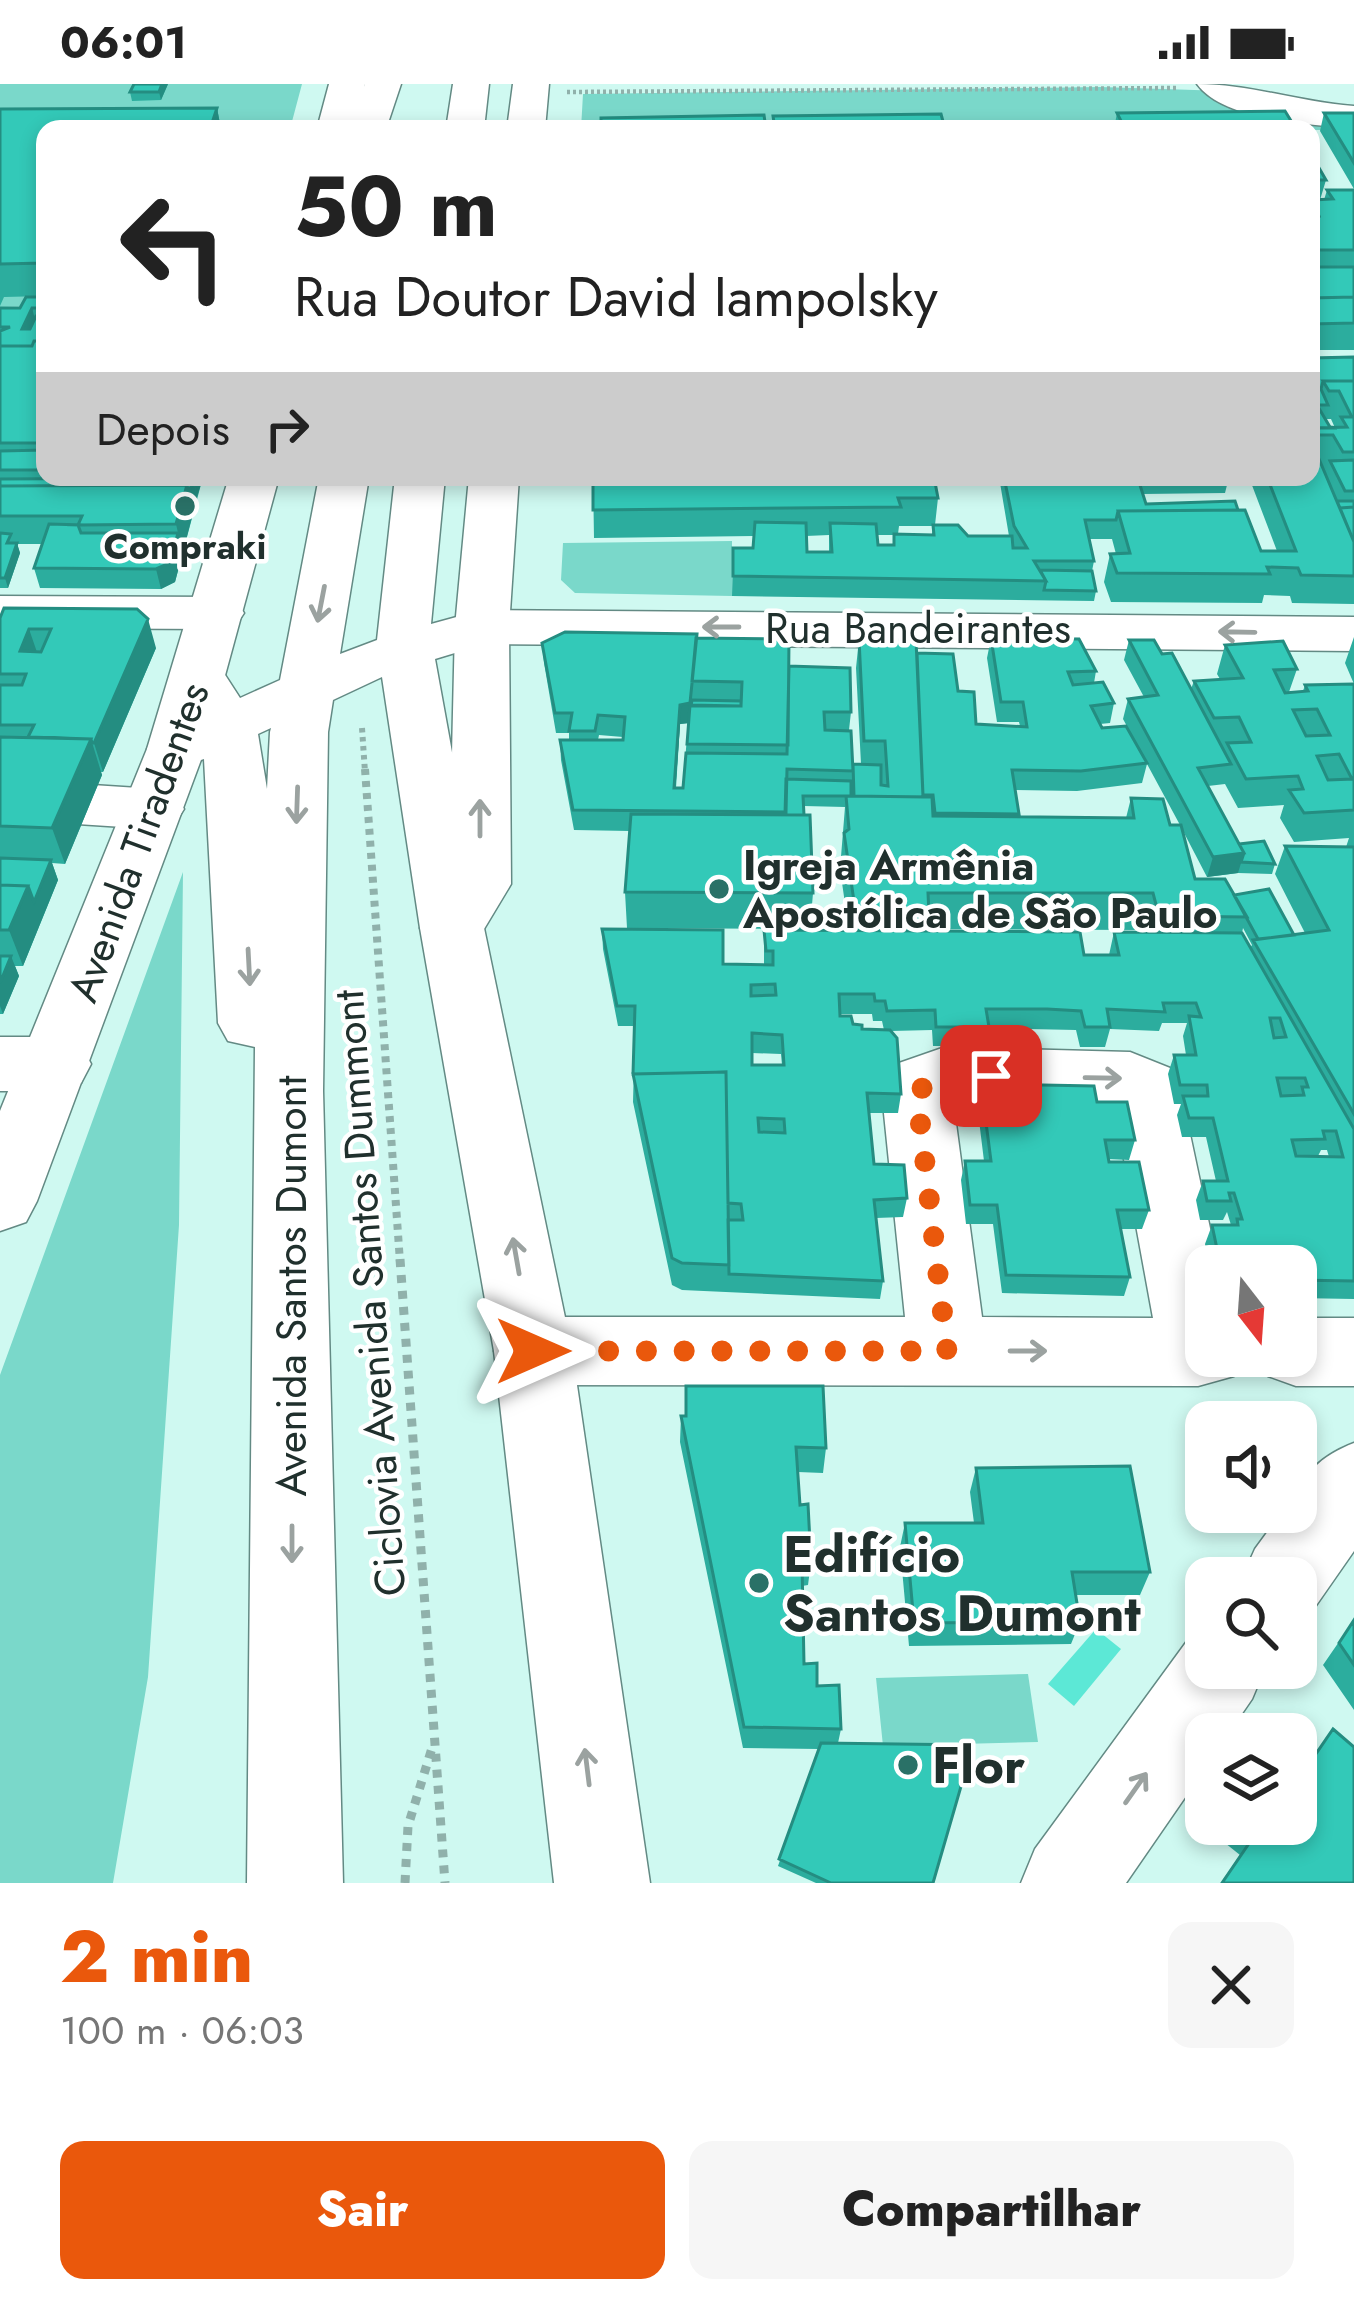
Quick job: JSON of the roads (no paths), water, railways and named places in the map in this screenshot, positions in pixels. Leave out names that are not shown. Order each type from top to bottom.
[{"type":"main road","points":[[338,120],[347,84]]},
{"type":"main road","points":[[370,120],[383,84]]},
{"type":"main road","points":[[406,120],[412,84]]},
{"type":"main road","points":[[466,120],[471,84]]},
{"type":"main road","points":[[1221,88],[1278,110],[1354,117]]},
{"type":"main road","name":"Avenida Tiradentes","points":[[0,1201],[28,1064],[201,716],[217,613],[252,486]]},
{"type":"main road","points":[[305,688],[342,486]]},
{"type":"main road","points":[[419,486],[404,615],[405,648],[452,928],[533,1351],[602,1883]]},
{"type":"main road","points":[[452,928],[479,884],[482,627],[493,486]]},
{"type":"main road","points":[[0,612],[217,613]]},
{"type":"main road","name":"Rua Bandeirantes","points":[[201,716],[305,688],[405,648],[482,627],[1354,634]]},
{"type":"main road","name":"Avenida Santos Dumont","points":[[295,1883],[288,1091],[299,732],[305,688]]},
{"type":"main road","points":[[201,716],[238,791],[253,1042],[258,1056],[288,1091]]},
{"type":"main road","points":[[0,799],[154,809]]},
{"type":"main road","points":[[947,1351],[917,1094],[923,1082],[945,1074],[1130,1078],[1145,1087],[1185,1273]]},
{"type":"main road","points":[[533,1351],[1185,1352]]},
{"type":"main road","points":[[1317,1352],[1354,1352]]},
{"type":"main road","points":[[1301,1557],[1354,1481]]},
{"type":"main road","points":[[1069,1883],[1206,1689]]},
{"type":"place","name":"Compraki","points":[[185,506]]},
{"type":"place","name":"Igreja Armênia Apostólica de São Paulo","points":[[719,889]]},
{"type":"place","name":"Edifício Santos Dumont","points":[[759,1583]]},
{"type":"place","name":"Flor","points":[[908,1765]]}]
